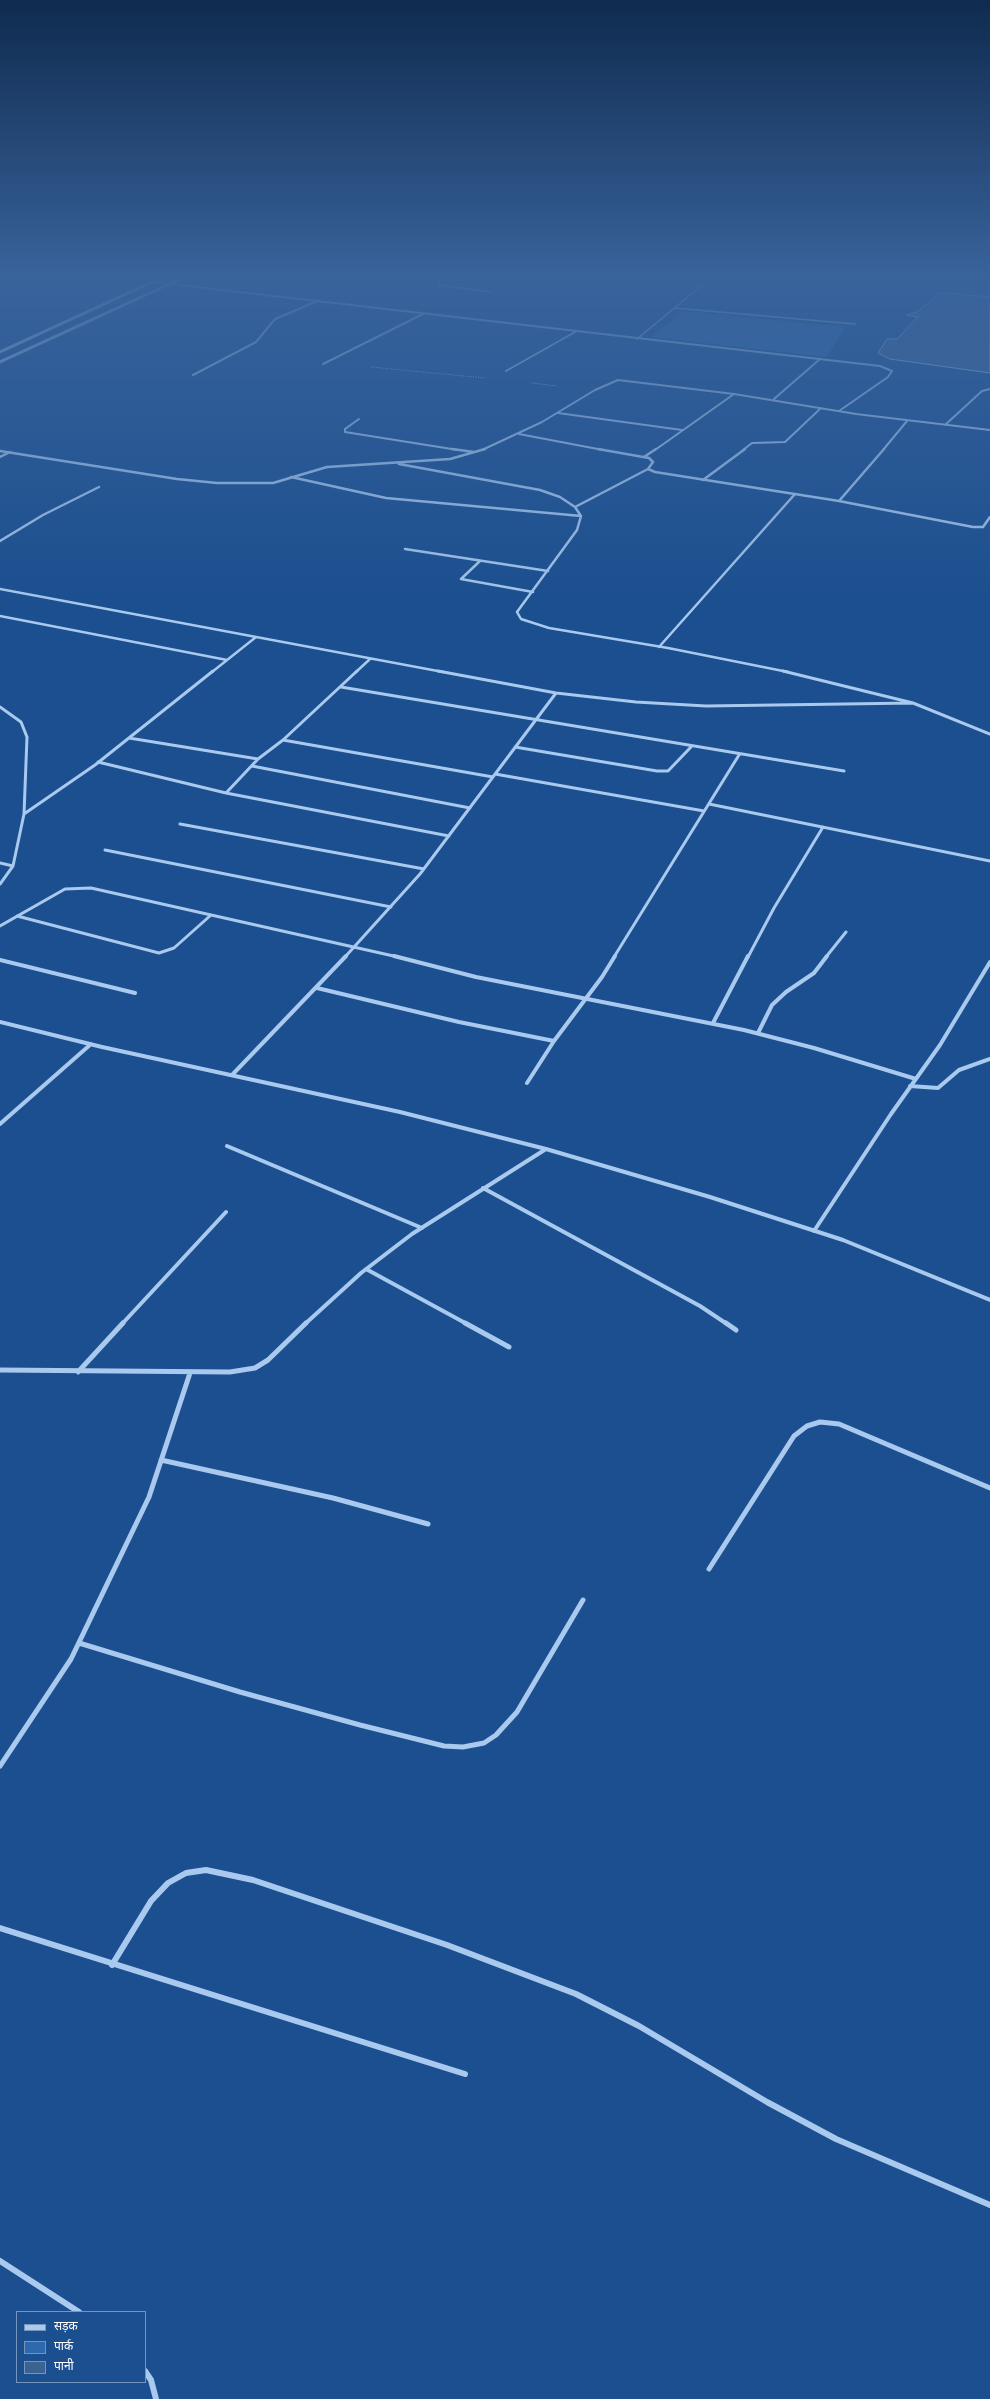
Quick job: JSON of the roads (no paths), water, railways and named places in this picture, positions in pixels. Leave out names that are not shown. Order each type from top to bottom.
[{"type":"street","points":[[0,450],[210,483],[274,483],[327,467],[450,459],[477,452],[519,434],[599,388]]},
{"type":"street","points":[[687,388],[774,399],[838,411],[907,421],[990,430]]},
{"type":"street","points":[[774,399],[787,388]]},
{"type":"street","points":[[838,411],[873,388]]},
{"type":"street","points":[[945,425],[982,391],[990,389]]},
{"type":"street","points":[[644,457],[734,394]]},
{"type":"street","points":[[703,480],[750,444],[785,442],[821,408]]},
{"type":"street","points":[[557,413],[682,430]]},
{"type":"street","points":[[360,419],[345,429],[345,432],[477,452]]},
{"type":"street","points":[[839,501],[907,421]]},
{"type":"street","points":[[519,434],[644,457],[653,462],[648,469],[575,507]]},
{"type":"street","points":[[0,457],[10,452]]},
{"type":"street","points":[[391,463],[540,490],[560,497],[575,507],[581,516],[577,530],[517,612],[521,619],[549,628],[659,647],[814,677],[913,704],[990,734]]},
{"type":"street","points":[[648,469],[655,472],[839,501],[973,527],[983,527],[990,517]]},
{"type":"street","points":[[291,477],[386,498],[581,516]]},
{"type":"street","points":[[0,541],[43,515],[99,487]]},
{"type":"street","points":[[659,647],[795,494]]},
{"type":"street","points":[[404,549],[548,571]]},
{"type":"street","points":[[480,561],[461,579],[533,592]]},
{"type":"street","points":[[0,588],[556,694],[706,706],[913,704]]},
{"type":"street","points":[[0,616],[227,660]]},
{"type":"street","points":[[24,814],[98,762],[256,637]]},
{"type":"street","points":[[226,793],[258,759],[283,740],[370,659]]},
{"type":"street","points":[[341,687],[535,721],[844,771]]},
{"type":"street","points":[[232,1075],[356,947],[424,869],[556,694]]},
{"type":"street","points":[[0,707],[21,722],[27,737],[24,814],[13,866],[0,884]]},
{"type":"street","points":[[129,738],[258,759]]},
{"type":"street","points":[[283,740],[704,811]]},
{"type":"street","points":[[515,747],[657,771],[668,771],[675,766],[691,747]]},
{"type":"street","points":[[527,1083],[554,1041],[587,998],[606,970],[739,755]]},
{"type":"street","points":[[98,762],[226,793],[449,836]]},
{"type":"street","points":[[252,766],[470,808]]},
{"type":"street","points":[[709,804],[990,861]]},
{"type":"street","points":[[180,824],[424,869]]},
{"type":"street","points":[[713,1023],[774,908],[822,827]]},
{"type":"street","points":[[105,850],[391,907]]},
{"type":"street","points":[[0,863],[13,866]]},
{"type":"street","points":[[0,926],[53,894],[76,887],[91,888],[356,947],[476,976],[713,1023],[758,1034],[916,1079]]},
{"type":"street","points":[[17,916],[159,953],[166,952],[174,948],[211,915]]},
{"type":"street","points":[[758,1034],[772,1005],[786,992],[814,973],[846,932]]},
{"type":"street","points":[[0,960],[135,993]]},
{"type":"street","points":[[814,1231],[910,1086],[940,1045],[990,962]]},
{"type":"street","points":[[317,988],[459,1022],[554,1041]]},
{"type":"street","points":[[0,1022],[91,1044],[400,1112],[546,1149],[710,1197],[814,1231],[943,1279],[990,1300]]},
{"type":"street","points":[[0,1124],[91,1044]]},
{"type":"street","points":[[910,1086],[938,1088],[959,1070],[990,1059]]},
{"type":"street","points":[[227,1146],[422,1228]]},
{"type":"street","points":[[0,1370],[190,1373],[230,1372],[255,1368],[268,1360],[315,1314],[366,1269],[422,1228],[546,1149]]},
{"type":"street","points":[[483,1188],[700,1306],[736,1330]]},
{"type":"street","points":[[78,1372],[226,1212]]},
{"type":"street","points":[[366,1269],[509,1348]]},
{"type":"street","points":[[0,1766],[71,1659],[149,1497],[190,1373]]},
{"type":"street","points":[[709,1570],[794,1436],[807,1426],[820,1422],[839,1424],[990,1488]]},
{"type":"street","points":[[161,1460],[333,1498],[428,1524]]},
{"type":"street","points":[[78,1643],[240,1692],[444,1746],[464,1747],[484,1742],[496,1735],[517,1712],[583,1600]]},
{"type":"street","points":[[112,1965],[151,1901],[168,1882],[186,1872],[206,1870],[253,1880],[446,1945],[576,1994],[639,2026],[767,2102],[836,2139],[990,2205]]},
{"type":"street","points":[[0,1928],[112,1965],[465,2074]]},
{"type":"street","points":[[0,2261],[77,2311]]},
{"type":"street","points":[[146,2372],[151,2380],[156,2399]]}]
